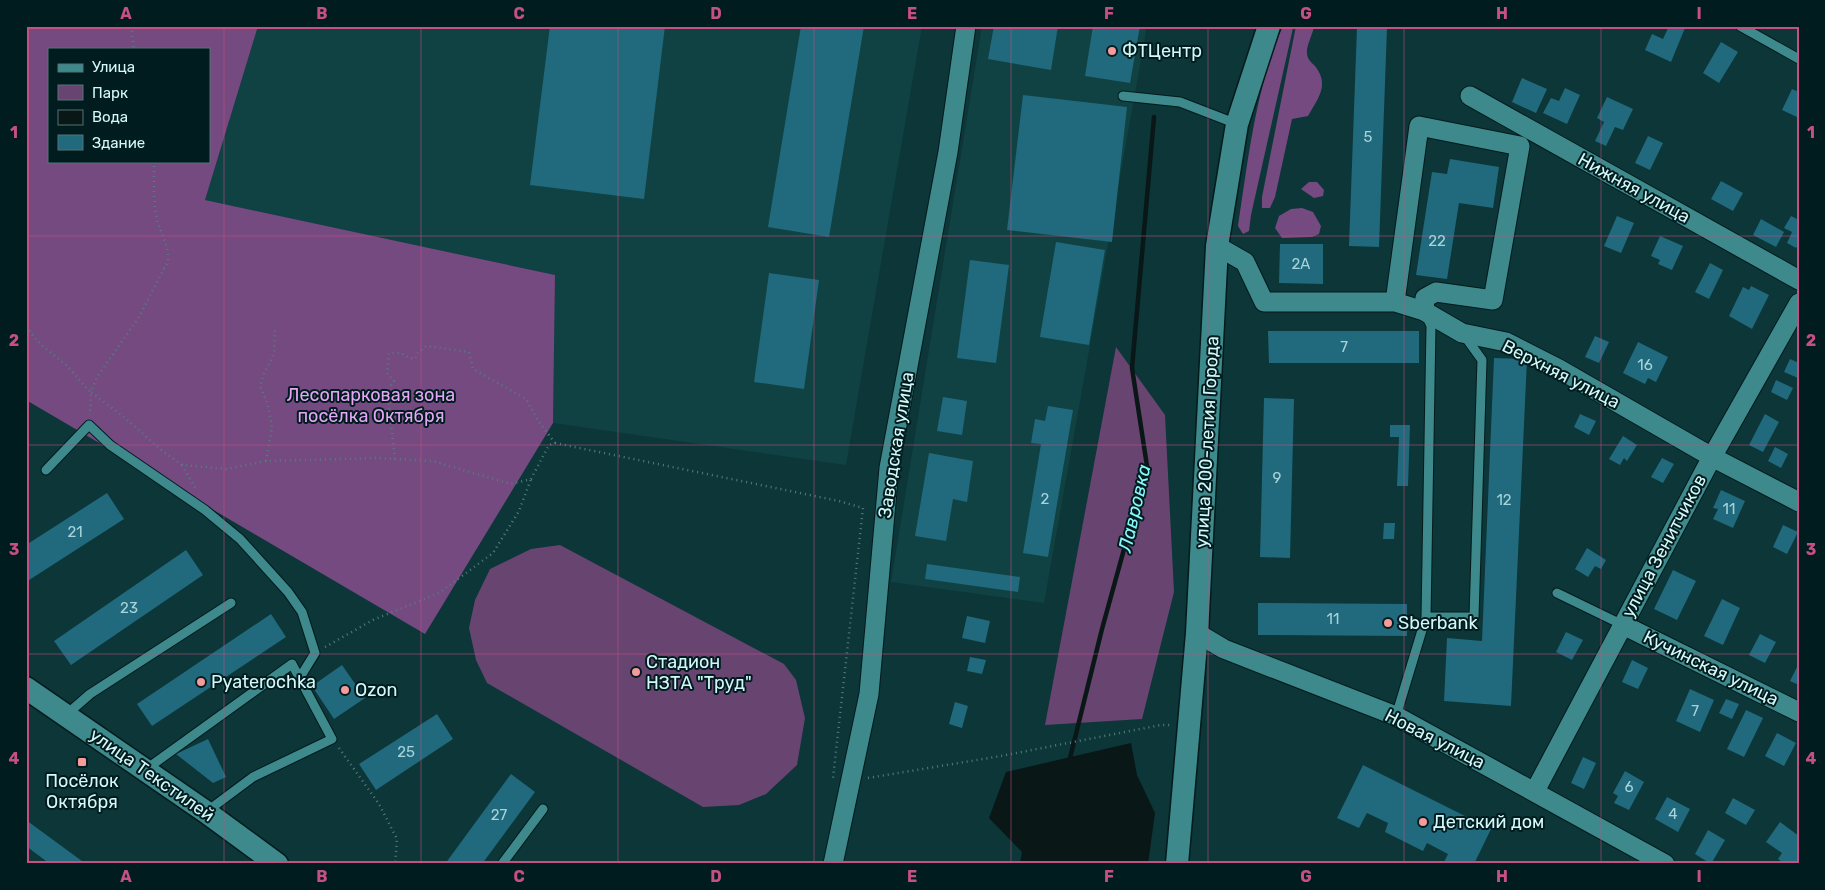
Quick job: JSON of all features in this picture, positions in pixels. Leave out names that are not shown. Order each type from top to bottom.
[{"type":"street","name":"Заводская улица","points":[[833,864],[869,694],[889,468],[948,152],[966,26]]},
{"type":"street","name":"улица 200-летия Города","points":[[1177,864],[1197,632],[1217,246],[1237,124],[1269,26]]},
{"type":"street","name":"Нижняя улица","points":[[1470,96],[1799,280]]},
{"type":"street","points":[[1395,302],[1419,126],[1520,146],[1493,300],[1436,292],[1426,298],[1424,311]]},
{"type":"street","name":"Верхняя улица","points":[[1217,246],[1245,262],[1264,302],[1395,302],[1424,311],[1462,333],[1506,342],[1559,369],[1712,457],[1799,502]]},
{"type":"street","name":"улица Зенитчиков","points":[[1534,791],[1712,457],[1799,303]]},
{"type":"street","name":"Кучинская улица","points":[[1623,625],[1799,712]]},
{"type":"street","name":"Новая улица","points":[[1197,632],[1224,649],[1396,716],[1665,864]]},
{"type":"street","name":"улица Текстилей","points":[[26,688],[206,812],[277,864]]},
{"type":"lane","points":[[1740,26],[1799,59]]},
{"type":"lane","points":[[1123,96],[1180,102],[1237,124]]},
{"type":"lane","points":[[1396,716],[1426,617],[1431,326],[1424,311]]},
{"type":"lane","points":[[1426,617],[1474,618],[1482,360],[1462,333]]},
{"type":"lane","points":[[46,470],[89,425],[110,445],[206,510],[240,539],[288,592],[302,612],[315,653],[300,679]]},
{"type":"lane","points":[[1557,593],[1623,625]]},
{"type":"lane","points":[[66,716],[90,694],[231,603]]},
{"type":"lane","points":[[144,770],[292,664],[332,739],[253,777],[206,812]]},
{"type":"lane","points":[[502,864],[543,809]]},
{"type":"path","points":[[131,26],[134,48]]},
{"type":"path","points":[[89,425],[91,392],[96,377],[139,317],[168,261],[169,250],[157,220],[154,193],[154,162]]},
{"type":"path","points":[[26,321],[42,347],[69,368],[91,392],[126,418],[160,449],[182,465],[228,469],[266,461],[330,458],[395,459],[432,461],[511,484],[531,479]]},
{"type":"path","points":[[266,461],[272,427],[268,405],[260,386],[274,353],[275,329]]},
{"type":"path","points":[[395,459],[387,391],[394,381],[387,374],[389,353],[401,352],[409,358],[415,359],[418,353],[426,346],[469,352],[473,369],[526,399],[539,422],[555,443]]},
{"type":"path","points":[[315,653],[373,620],[440,593],[493,553],[519,511],[531,479],[549,445],[555,443],[839,500],[863,508],[832,782],[850,781],[1001,756],[1161,725],[1189,727]]},
{"type":"path","points":[[332,739],[379,804],[397,839],[396,864]]},
{"type":"shaded area","points":[[258,26],[922,26],[846,465],[553,423],[555,275],[205,200]]},
{"type":"shaded area","points":[[982,26],[1147,26],[1044,603],[891,582]]},
{"type":"green space","name":"Лесопарковая зона посёлка Октября","points":[[26,26],[258,26],[205,200],[555,275],[553,423],[425,634],[26,400]]},
{"type":"green space","points":[[1283,26],[1292,26],[1293,28],[1249,231],[1243,234],[1238,226],[1254,124],[1266,73]]},
{"type":"green space","points":[[1296,26],[1314,26],[1307,55],[1322,79],[1321,91],[1308,116],[1292,119],[1275,197],[1270,208],[1262,208],[1262,197]]},
{"type":"green space","points":[[1309,182],[1317,182],[1324,190],[1323,196],[1314,198],[1301,189]]},
{"type":"green space","points":[[1302,208],[1313,212],[1321,226],[1319,234],[1312,237],[1282,238],[1275,228],[1279,216],[1291,209]]},
{"type":"green space","points":[[1116,347],[1165,415],[1174,592],[1142,719],[1045,725]]},
{"type":"green space","name":"Стадион НЗТА \"Труд\"","points":[[560,545],[784,664],[796,680],[805,718],[797,765],[766,794],[739,805],[703,807],[487,683],[476,660],[469,628],[475,600],[490,569],[531,549]]},
{"type":"water","points":[[1131,743],[1137,775],[1155,813],[1148,864],[1020,864],[1022,852],[989,818],[1006,772]]},
{"type":"building","points":[[550,26],[665,26],[644,199],[530,185]]},
{"type":"building","points":[[801,26],[864,26],[829,237],[768,227]]},
{"type":"building","points":[[994,26],[1058,26],[1051,70],[988,59]]},
{"type":"building","name":"ФТЦентр","points":[[1093,26],[1140,26],[1130,83],[1085,76]]},
{"type":"building","points":[[1669,26],[1685,28],[1671,62],[1645,50],[1652,34],[1663,39]]},
{"type":"building","points":[[1357,27],[1387,28],[1379,247],[1349,246]]},
{"type":"building","points":[[1721,42],[1738,52],[1719,83],[1703,73]]},
{"type":"building","points":[[1522,78],[1547,89],[1536,113],[1512,102]]},
{"type":"building","points":[[1565,88],[1580,95],[1567,124],[1543,113],[1551,98],[1559,101]]},
{"type":"building","points":[[1792,89],[1799,92],[1799,118],[1782,110]]},
{"type":"building","points":[[1023,95],[1127,107],[1112,242],[1007,230]]},
{"type":"building","points":[[1607,97],[1633,109],[1623,130],[1615,127],[1606,146],[1595,141],[1604,122],[1597,118]]},
{"type":"building","points":[[1648,136],[1663,143],[1650,170],[1635,163]]},
{"type":"building","points":[[1450,159],[1499,167],[1493,208],[1459,203],[1447,279],[1416,275],[1432,172],[1447,174]]},
{"type":"building","points":[[1721,181],[1743,193],[1733,211],[1711,199]]},
{"type":"building","points":[[1617,216],[1634,223],[1621,253],[1604,246]]},
{"type":"building","points":[[1791,216],[1799,220],[1799,243],[1796,248],[1787,243],[1792,232],[1784,228]]},
{"type":"building","points":[[1761,219],[1784,232],[1776,247],[1753,235]]},
{"type":"building","points":[[1660,236],[1683,246],[1672,270],[1658,264],[1660,260],[1651,256]]},
{"type":"building","points":[[1056,242],[1105,250],[1089,345],[1040,337]]},
{"type":"building","points":[[1280,244],[1323,244],[1323,284],[1279,283]]},
{"type":"building","points":[[970,260],[1009,265],[996,363],[957,358]]},
{"type":"building","points":[[1710,263],[1723,270],[1709,299],[1695,292]]},
{"type":"building","points":[[769,273],[819,280],[804,389],[754,382]]},
{"type":"building","points":[[1751,286],[1769,295],[1752,329],[1729,316],[1743,287],[1749,290]]},
{"type":"building","points":[[1268,331],[1419,331],[1419,363],[1269,363]]},
{"type":"building","points":[[1595,336],[1609,342],[1599,363],[1585,357]]},
{"type":"building","points":[[1638,342],[1668,357],[1656,382],[1648,378],[1645,384],[1623,373]]},
{"type":"building","points":[[1494,358],[1527,359],[1511,706],[1444,701],[1447,638],[1482,641]]},
{"type":"building","points":[[1790,359],[1799,363],[1798,378],[1784,372]]},
{"type":"building","points":[[1776,380],[1793,388],[1787,400],[1771,392]]},
{"type":"building","points":[[943,397],[967,401],[962,435],[937,431]]},
{"type":"building","points":[[1264,398],[1294,399],[1290,558],[1260,557]]},
{"type":"building","points":[[1048,406],[1073,410],[1048,557],[1023,553],[1041,444],[1031,443],[1035,419],[1045,421]]},
{"type":"building","points":[[1580,414],[1596,421],[1589,435],[1574,427]]},
{"type":"building","points":[[1765,414],[1779,422],[1763,452],[1749,445]]},
{"type":"building","points":[[1390,425],[1410,425],[1408,486],[1397,486],[1399,437],[1390,437]]},
{"type":"building","points":[[1623,436],[1637,445],[1627,461],[1624,458],[1620,465],[1609,459]]},
{"type":"building","points":[[1775,447],[1788,454],[1781,468],[1768,461]]},
{"type":"building","points":[[929,453],[973,461],[967,502],[953,499],[946,541],[915,536]]},
{"type":"building","points":[[1662,458],[1674,464],[1663,483],[1651,477]]},
{"type":"building","points":[[1721,490],[1745,501],[1733,528],[1713,519],[1718,509],[1713,508]]},
{"type":"building","points":[[107,493],[124,519],[26,582],[26,545]]},
{"type":"building","points":[[1384,523],[1395,523],[1394,539],[1383,539]]},
{"type":"building","points":[[1783,525],[1798,532],[1787,554],[1773,547]]},
{"type":"building","points":[[1587,548],[1606,560],[1601,569],[1595,566],[1588,577],[1575,569]]},
{"type":"building","points":[[186,550],[203,575],[71,665],[54,641]]},
{"type":"building","points":[[927,564],[1020,577],[1018,592],[925,579]]},
{"type":"building","points":[[1673,570],[1696,581],[1677,620],[1654,609]]},
{"type":"building","points":[[1722,599],[1740,608],[1723,645],[1704,636]]},
{"type":"building","points":[[1258,603],[1407,604],[1407,636],[1258,635]]},
{"type":"building","points":[[271,614],[286,637],[152,726],[137,704]]},
{"type":"building","points":[[967,616],[990,621],[985,643],[962,638]]},
{"type":"building","points":[[1566,632],[1583,640],[1572,660],[1556,652]]},
{"type":"building","points":[[1760,634],[1776,642],[1765,663],[1749,655]]},
{"type":"building","points":[[970,657],[986,660],[982,674],[967,671]]},
{"type":"building","points":[[1632,660],[1648,668],[1638,689],[1622,682]]},
{"type":"building","points":[[1799,663],[1799,685],[1790,681]]},
{"type":"building","points":[[342,665],[365,698],[334,719],[312,686]]},
{"type":"building","points":[[1690,689],[1714,700],[1700,732],[1676,721]]},
{"type":"building","points":[[1726,699],[1739,704],[1732,719],[1719,713]]},
{"type":"building","points":[[955,702],[968,706],[962,728],[949,724]]},
{"type":"building","points":[[1746,710],[1763,718],[1744,757],[1727,749]]},
{"type":"building","points":[[437,714],[453,739],[376,790],[359,764]]},
{"type":"building","points":[[1777,733],[1796,743],[1784,766],[1765,756]]},
{"type":"building","points":[[208,739],[226,777],[213,783],[176,754]]},
{"type":"building","points":[[1583,757],[1596,763],[1584,789],[1571,783]]},
{"type":"building","points":[[1363,765],[1491,829],[1474,864],[1443,864],[1448,854],[1427,843],[1423,851],[1385,832],[1388,823],[1367,813],[1359,828],[1337,818]]},
{"type":"building","points":[[1625,771],[1644,782],[1629,810],[1614,803],[1618,796],[1613,793]]},
{"type":"building","points":[[511,774],[535,792],[482,864],[445,864]]},
{"type":"building","points":[[1667,797],[1690,809],[1678,832],[1655,819]]},
{"type":"building","points":[[1733,798],[1755,810],[1746,825],[1725,813]]},
{"type":"building","points":[[26,820],[86,864],[50,864],[26,846]]},
{"type":"building","points":[[1780,822],[1799,836],[1799,864],[1785,864],[1778,859],[1782,853],[1766,842]]},
{"type":"building","points":[[1708,830],[1725,840],[1711,864],[1695,854]]},
{"type":"waterway","name":"Лавровка","points":[[1069,762],[1102,629],[1147,466],[1132,368],[1154,117]]},
{"type":"place","name":"ФТЦентр","points":[[1112,51]]},
{"type":"place","name":"Sberbank","points":[[1388,623]]},
{"type":"place","name":"Стадион НЗТА \"Труд\"","points":[[636,672]]},
{"type":"place","name":"Pyaterochka","points":[[201,682]]},
{"type":"place","name":"Ozon","points":[[345,690]]},
{"type":"place","name":"Посёлок Октября","points":[[82,762]]},
{"type":"place","name":"Детский дом","points":[[1423,822]]}]
